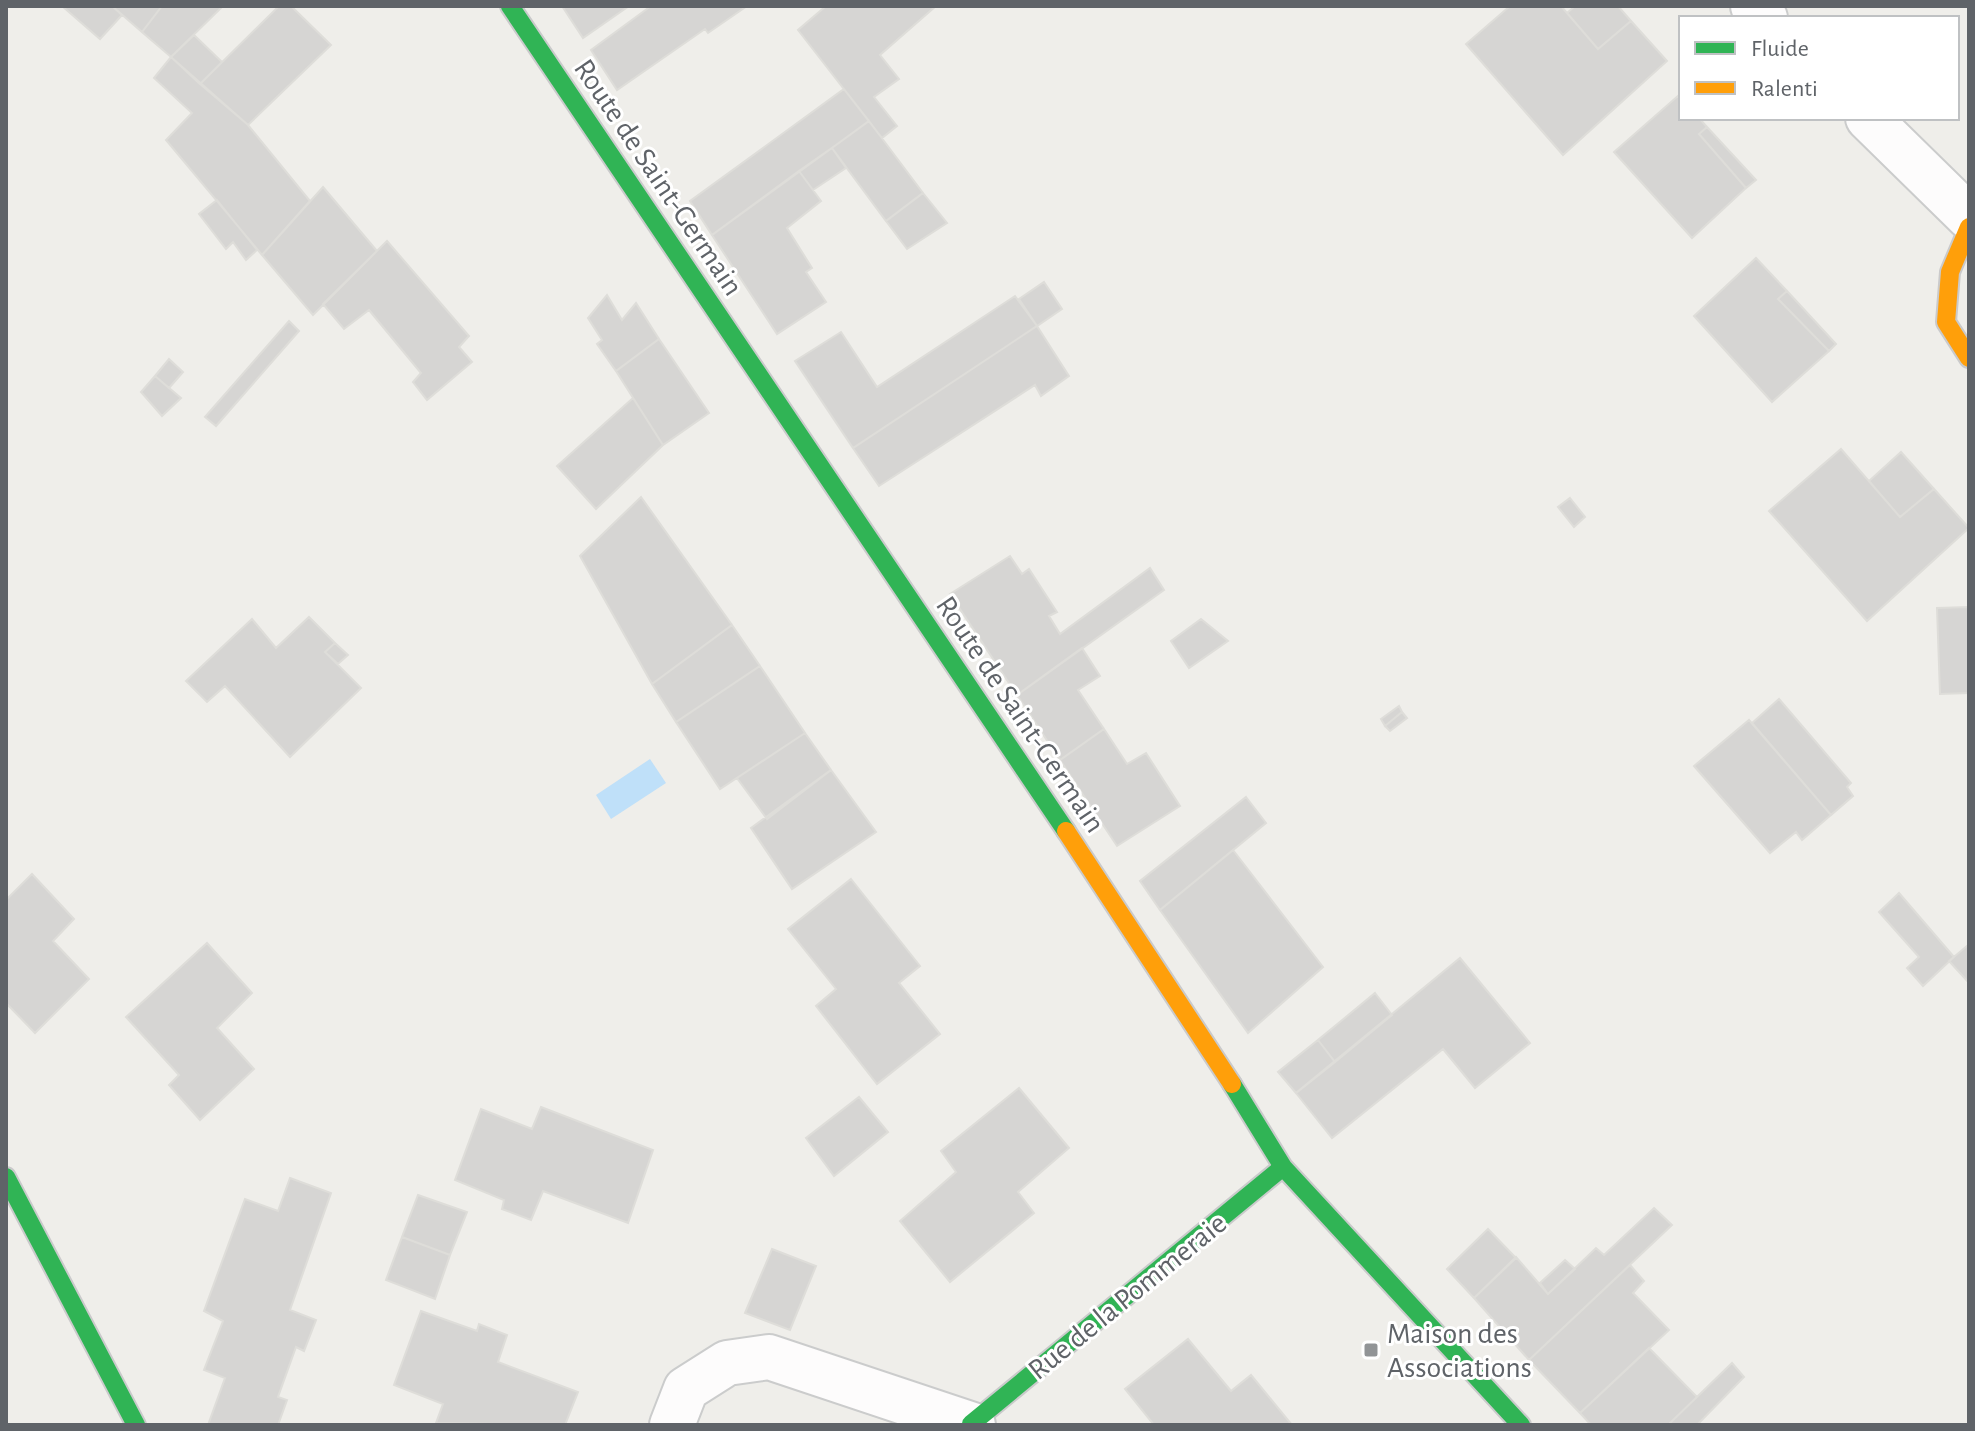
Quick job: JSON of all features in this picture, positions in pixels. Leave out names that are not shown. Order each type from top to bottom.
[{"type":"street","name":"Route de Saint-Germain","points":[[510,6],[1181,1002],[1283,1167],[1521,1425]]},
{"type":"street","points":[[1870,120],[1969,217]]},
{"type":"street","points":[[1969,227],[1950,272],[1946,322],[1969,358]]},
{"type":"street","name":"Rue de la Pommeraie","points":[[672,1425],[686,1389],[727,1363],[769,1357],[972,1424],[1283,1167]]},
{"type":"street","points":[[6,1177],[136,1425]]},
{"type":"water","points":[[650,759],[666,783],[611,819],[596,795]]},
{"type":"building","points":[[62,6],[112,6],[122,15],[100,39]]},
{"type":"building","points":[[112,6],[162,6],[142,32]]},
{"type":"building","points":[[162,6],[223,6],[171,57],[142,32]]},
{"type":"building","points":[[279,6],[291,6],[331,45],[248,125],[200,84]]},
{"type":"building","points":[[562,6],[629,6],[583,38]]},
{"type":"building","points":[[651,6],[747,6],[708,33],[705,29],[617,90],[591,50]]},
{"type":"building","points":[[826,6],[936,6],[880,55],[899,79],[874,97],[897,126],[882,138],[798,30]]},
{"type":"building","points":[[1510,6],[1561,6],[1598,49],[1631,21],[1667,61],[1563,155],[1466,44]]},
{"type":"building","points":[[1575,6],[1618,6],[1631,21],[1598,49],[1567,13]]},
{"type":"building","points":[[194,35],[222,62],[200,84],[171,57]]},
{"type":"building","points":[[171,57],[248,125],[310,201],[262,255],[166,140],[192,113],[154,78]]},
{"type":"building","points":[[844,89],[869,121],[712,235],[690,201]]},
{"type":"building","points":[[1679,95],[1679,120],[1701,120],[1707,127],[1699,134],[1746,188],[1692,238],[1614,152]]},
{"type":"building","points":[[869,121],[923,193],[886,221],[832,148]]},
{"type":"building","points":[[1707,127],[1756,180],[1746,188],[1699,134]]},
{"type":"building","points":[[832,148],[846,168],[813,190],[799,171]]},
{"type":"building","points":[[799,171],[821,201],[787,228],[812,268],[806,272],[826,302],[777,334],[712,235]]},
{"type":"building","points":[[323,187],[377,251],[313,315],[262,255]]},
{"type":"building","points":[[923,193],[947,223],[907,249],[886,221]]},
{"type":"building","points":[[217,200],[257,250],[246,260],[233,242],[226,249],[199,214]]},
{"type":"building","points":[[387,241],[469,336],[459,347],[472,362],[427,400],[413,382],[421,373],[369,310],[344,329],[323,304]]},
{"type":"building","points":[[1756,258],[1787,291],[1778,299],[1829,351],[1772,402],[1694,316]]},
{"type":"building","points":[[1044,282],[1062,309],[1037,326],[1019,299]]},
{"type":"building","points":[[1787,291],[1836,344],[1829,351],[1778,299]]},
{"type":"building","points":[[607,295],[622,320],[636,303],[659,339],[616,371],[597,344],[602,340],[588,318]]},
{"type":"building","points":[[1015,296],[1037,326],[853,448],[795,361],[841,332],[877,387]]},
{"type":"building","points":[[289,321],[299,331],[216,426],[205,417]]},
{"type":"building","points":[[1037,326],[1069,376],[1041,396],[1035,385],[879,486],[853,448]]},
{"type":"building","points":[[659,339],[709,413],[663,445],[616,371]]},
{"type":"building","points":[[169,359],[183,372],[169,388],[155,376]]},
{"type":"building","points":[[155,376],[181,398],[162,416],[141,392]]},
{"type":"building","points":[[633,398],[663,445],[596,509],[557,466]]},
{"type":"building","points":[[1841,449],[1900,517],[1934,489],[1969,528],[1867,621],[1769,511]]},
{"type":"building","points":[[1901,452],[1934,489],[1900,517],[1869,481]]},
{"type":"building","points":[[641,497],[732,625],[652,684],[580,556]]},
{"type":"building","points":[[1570,498],[1585,517],[1574,527],[1558,507]]},
{"type":"building","points":[[1010,556],[1022,574],[1029,569],[1057,612],[1049,616],[1060,634],[1150,568],[1164,590],[1017,695],[950,594]]},
{"type":"building","points":[[1969,607],[1969,693],[1940,694],[1937,608]]},
{"type":"building","points":[[309,617],[335,643],[325,652],[361,688],[290,757],[225,686],[207,702],[186,681],[252,619],[276,648]]},
{"type":"building","points":[[1201,619],[1228,641],[1189,668],[1171,641]]},
{"type":"building","points":[[732,625],[760,666],[676,722],[652,684]]},
{"type":"building","points":[[335,643],[348,655],[338,664],[325,652]]},
{"type":"building","points":[[1082,648],[1100,676],[1078,690],[1104,729],[1060,760],[1017,695]]},
{"type":"building","points":[[760,666],[805,733],[720,789],[676,722]]},
{"type":"building","points":[[1779,699],[1851,783],[1847,787],[1853,796],[1831,815],[1752,723]]},
{"type":"building","points":[[1399,706],[1402,712],[1385,726],[1381,719]]},
{"type":"building","points":[[1402,712],[1407,718],[1390,731],[1385,726]]},
{"type":"building","points":[[1749,720],[1831,815],[1802,840],[1796,832],[1770,853],[1694,766]]},
{"type":"building","points":[[1104,729],[1127,764],[1146,753],[1180,806],[1117,846],[1060,760]]},
{"type":"building","points":[[805,733],[831,770],[767,819],[737,778]]},
{"type":"building","points":[[831,770],[876,832],[792,889],[751,828]]},
{"type":"building","points":[[1246,797],[1266,823],[1160,910],[1140,881]]},
{"type":"building","points":[[1233,850],[1323,967],[1248,1033],[1160,910]]},
{"type":"building","points":[[32,874],[74,919],[53,941],[89,979],[35,1033],[6,1003],[6,900]]},
{"type":"building","points":[[851,879],[920,966],[899,983],[940,1034],[877,1084],[816,1006],[836,989],[788,929]]},
{"type":"building","points":[[1899,893],[1954,957],[1923,986],[1907,968],[1919,957],[1879,912]]},
{"type":"building","points":[[207,943],[252,993],[217,1028],[254,1069],[200,1120],[169,1085],[179,1075],[126,1017]]},
{"type":"building","points":[[1969,946],[1969,983],[1949,961]]},
{"type":"building","points":[[1460,958],[1530,1043],[1475,1088],[1443,1049],[1332,1138],[1296,1093]]},
{"type":"building","points":[[1375,993],[1392,1015],[1335,1062],[1318,1040]]},
{"type":"building","points":[[1318,1040],[1335,1062],[1296,1093],[1278,1072]]},
{"type":"building","points":[[1019,1088],[1069,1148],[1018,1192],[1034,1213],[950,1282],[900,1221],[956,1172],[941,1151]]},
{"type":"building","points":[[859,1097],[888,1132],[834,1176],[806,1138]]},
{"type":"building","points":[[541,1107],[653,1150],[628,1223],[543,1191],[531,1220],[502,1209],[504,1200],[455,1180],[481,1109],[532,1129]]},
{"type":"building","points":[[290,1178],[331,1193],[290,1310],[316,1320],[304,1351],[296,1347],[278,1397],[287,1400],[278,1425],[208,1425],[225,1378],[204,1370],[223,1321],[204,1311],[245,1199],[278,1211]]},
{"type":"building","points":[[418,1195],[467,1212],[450,1255],[402,1237]]},
{"type":"building","points":[[1654,1208],[1672,1225],[1529,1360],[1474,1298],[1516,1257],[1548,1294],[1596,1248],[1604,1255]]},
{"type":"building","points":[[1488,1229],[1516,1258],[1474,1298],[1447,1269]]},
{"type":"building","points":[[402,1237],[450,1255],[435,1299],[386,1280]]},
{"type":"building","points":[[772,1249],[816,1266],[790,1330],[745,1313]]},
{"type":"building","points":[[1565,1260],[1575,1269],[1548,1294],[1540,1283]]},
{"type":"building","points":[[1630,1265],[1644,1281],[1633,1293],[1669,1330],[1580,1413],[1529,1360]]},
{"type":"building","points":[[421,1311],[477,1331],[479,1324],[507,1335],[498,1362],[578,1392],[565,1425],[436,1423],[443,1404],[394,1385]]},
{"type":"building","points":[[1188,1339],[1231,1391],[1251,1375],[1292,1425],[1154,1425],[1125,1389]]},
{"type":"building","points":[[1649,1348],[1697,1397],[1668,1425],[1591,1425],[1580,1413]]},
{"type":"building","points":[[1732,1363],[1744,1377],[1697,1425],[1668,1425]]},
{"type":"traffic: fast","points":[[510,6],[1066,831]]},
{"type":"traffic: fast","points":[[1232,1084],[1283,1167],[1521,1425]]},
{"type":"traffic: fast","points":[[971,1424],[1283,1167]]},
{"type":"traffic: fast","points":[[6,1177],[136,1425]]},
{"type":"traffic: slow","points":[[1969,227],[1950,272],[1946,322],[1969,358]]},
{"type":"traffic: slow","points":[[1066,831],[1232,1084]]},
{"type":"place","name":"Maison des Associations","points":[[1371,1350]]}]
